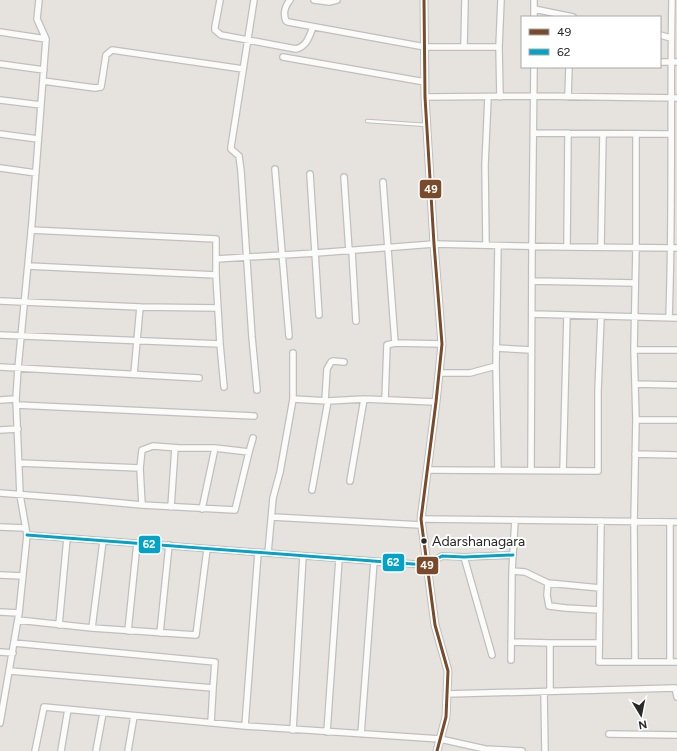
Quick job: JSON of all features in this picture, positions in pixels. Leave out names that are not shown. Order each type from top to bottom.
[{"type":"street","points":[[0,723],[20,613],[27,535],[20,495],[16,402],[46,39],[37,19],[39,0]]},
{"type":"street","points":[[220,0],[215,27],[217,33],[220,35],[296,49],[307,42],[313,27]]},
{"type":"street","points":[[254,0],[231,149],[238,156],[240,161],[257,390]]},
{"type":"street","points":[[290,0],[286,6],[286,21],[425,47],[499,47]]},
{"type":"street","points":[[314,0],[329,2],[337,0]]},
{"type":"street","points":[[424,0],[425,97],[442,344],[421,522],[435,625],[448,671],[446,717],[437,751]]},
{"type":"street","points":[[464,47],[465,0]]},
{"type":"street","points":[[500,97],[499,47],[501,0]]},
{"type":"street","points":[[534,0],[534,16]]},
{"type":"street","points":[[669,317],[674,248],[670,134],[674,98],[674,62],[671,38],[672,0]]},
{"type":"street","points":[[534,9],[566,16]]},
{"type":"street","points":[[0,32],[46,39]]},
{"type":"street","points":[[661,36],[671,38]]},
{"type":"street","points":[[43,81],[95,88],[101,87],[106,55],[112,50],[243,69]]},
{"type":"street","points":[[283,57],[425,82]]},
{"type":"street","points":[[661,62],[674,62]]},
{"type":"street","points":[[0,64],[44,70]]},
{"type":"street","points":[[531,471],[534,68]]},
{"type":"street","points":[[568,97],[569,68]]},
{"type":"street","points":[[425,97],[534,96],[674,98]]},
{"type":"street","points":[[486,246],[485,165],[488,97]]},
{"type":"street","points":[[0,100],[41,105]]},
{"type":"street","points":[[534,133],[636,135],[670,134]]},
{"type":"street","points":[[566,247],[568,133]]},
{"type":"street","points":[[0,134],[38,139]]},
{"type":"street","points":[[601,247],[603,134]]},
{"type":"street","points":[[635,662],[634,522],[636,420],[634,317],[636,248],[636,135]]},
{"type":"street","points":[[0,168],[36,173]]},
{"type":"street","points":[[276,170],[288,336]]},
{"type":"street","points":[[310,174],[319,315]]},
{"type":"street","points":[[344,177],[356,321]]},
{"type":"street","points":[[383,182],[395,343]]},
{"type":"street","points":[[31,230],[216,240],[216,275],[224,387]]},
{"type":"street","points":[[216,259],[282,256],[434,244],[674,248]]},
{"type":"street","points":[[498,246],[496,348],[498,470]]},
{"type":"street","points":[[28,266],[216,275]]},
{"type":"street","points":[[532,281],[635,282]]},
{"type":"street","points":[[0,301],[140,307],[218,308]]},
{"type":"street","points":[[134,374],[140,307]]},
{"type":"street","points":[[532,314],[677,318]]},
{"type":"street","points":[[563,471],[567,315]]},
{"type":"street","points":[[427,470],[598,471],[598,391],[601,316]]},
{"type":"street","points":[[0,334],[220,344]]},
{"type":"street","points":[[385,400],[387,345],[395,343],[442,344]]},
{"type":"street","points":[[496,348],[531,350]]},
{"type":"street","points":[[634,350],[677,350]]},
{"type":"street","points":[[268,553],[273,498],[280,472],[293,399],[293,353]]},
{"type":"street","points":[[312,490],[326,401],[327,370],[333,361],[344,362]]},
{"type":"street","points":[[439,373],[470,373],[496,366]]},
{"type":"street","points":[[0,367],[199,378]]},
{"type":"street","points":[[635,384],[677,385]]},
{"type":"street","points":[[293,399],[326,401],[364,399],[436,402]]},
{"type":"street","points":[[350,481],[364,399]]},
{"type":"street","points":[[0,400],[254,416]]},
{"type":"street","points":[[636,420],[677,420]]},
{"type":"street","points":[[0,430],[18,429]]},
{"type":"street","points":[[0,493],[142,506],[235,510],[253,438]]},
{"type":"street","points":[[142,506],[140,468],[142,450],[153,446],[175,448],[215,448],[249,452]]},
{"type":"street","points":[[170,507],[175,448]]},
{"type":"street","points":[[202,509],[215,448]]},
{"type":"street","points":[[635,454],[677,455]]},
{"type":"street","points":[[19,463],[140,468]]},
{"type":"street","points":[[272,517],[421,522],[515,520],[677,522]]},
{"type":"street","points":[[511,660],[512,571],[515,520]]},
{"type":"street","points":[[601,521],[599,662],[677,662]]},
{"type":"street","points":[[670,522],[670,662]]},
{"type":"street","points":[[0,526],[26,528]]},
{"type":"street","points":[[27,535],[426,565],[442,556],[464,557],[513,555]]},
{"type":"street","points":[[59,625],[67,538]]},
{"type":"street","points":[[92,628],[103,541]]},
{"type":"street","points":[[128,631],[137,544]]},
{"type":"street","points":[[160,633],[169,545]]},
{"type":"street","points":[[18,620],[92,628],[196,635],[207,549]]},
{"type":"street","points":[[245,726],[258,553]]},
{"type":"street","points":[[292,730],[303,556]]},
{"type":"street","points":[[464,557],[492,654]]},
{"type":"street","points":[[327,732],[339,559]]},
{"type":"street","points":[[361,734],[374,561]]},
{"type":"street","points":[[512,571],[525,572],[548,584],[600,588]]},
{"type":"street","points":[[0,575],[23,576]]},
{"type":"street","points":[[548,584],[547,595],[549,606],[600,610]]},
{"type":"street","points":[[0,612],[20,613]]},
{"type":"street","points":[[511,642],[550,644],[599,643]]},
{"type":"street","points":[[14,643],[214,662],[211,723]]},
{"type":"street","points":[[545,751],[550,644]]},
{"type":"street","points":[[0,652],[13,653]]},
{"type":"street","points":[[10,671],[213,688]]},
{"type":"street","points":[[447,694],[675,688],[677,697]]},
{"type":"street","points":[[35,751],[44,707],[292,730],[440,739],[485,749],[522,751]]},
{"type":"street","points":[[60,751],[68,709]]},
{"type":"street","points":[[96,751],[103,713]]},
{"type":"street","points":[[128,751],[134,716]]},
{"type":"street","points":[[609,734],[677,735]]},
{"type":"lane","points":[[367,121],[427,125]]},
{"type":"transit line","name":"49","points":[[424,0],[425,97],[442,344],[421,519],[435,625],[448,671],[446,717],[437,751]]},
{"type":"transit line","name":"62","points":[[27,535],[426,565],[442,556],[464,557],[513,555]]},
{"type":"place","name":"Adarshanagara","points":[[424,541]]}]
